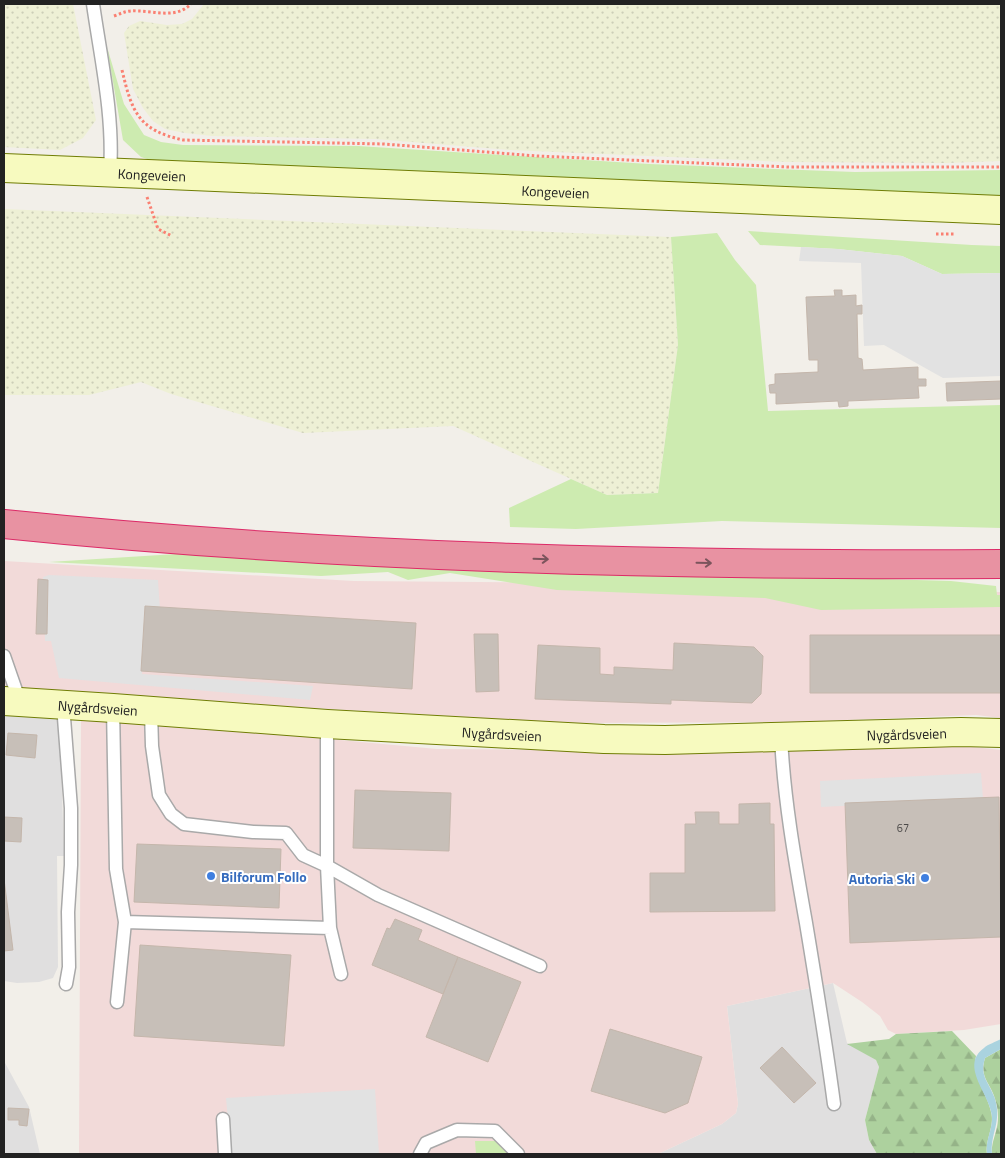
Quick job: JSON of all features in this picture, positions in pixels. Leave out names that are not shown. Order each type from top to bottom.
[{"type":"highway","points":[[4,510],[378,537],[864,550],[1001,549]]},
{"type":"highway","points":[[4,524],[183,540],[407,554],[633,562],[866,566],[1001,564]]},
{"type":"main road","name":"Kongeveien","points":[[4,168],[1001,210]]},
{"type":"main road","name":"Nygårdsveien","points":[[12,702],[327,724],[604,739],[961,732],[1001,734]]},
{"type":"lane","name":"Kongeveien","points":[[93,4],[110,123],[112,146],[110,173]]},
{"type":"lane","points":[[4,656],[12,702]]},
{"type":"lane","points":[[63,705],[71,817],[68,912],[69,967],[66,984]]},
{"type":"lane","points":[[113,708],[116,869],[125,922],[117,1002]]},
{"type":"lane","points":[[151,711],[152,746],[159,795],[171,814],[184,824],[253,832],[286,833],[303,855],[327,866],[378,895],[540,966]]},
{"type":"lane","points":[[327,724],[327,866],[330,928],[340,974]]},
{"type":"lane","points":[[781,737],[783,778],[791,838],[823,1023],[834,1104]]},
{"type":"lane","points":[[125,922],[330,928]]},
{"type":"lane","points":[[223,1118],[225,1154]]},
{"type":"lane","points":[[420,1154],[426,1143],[457,1130],[494,1131],[518,1154]]},
{"type":"path","points":[[96,21],[125,11],[178,12],[191,4]]},
{"type":"path","points":[[114,16],[115,25]]},
{"type":"path","points":[[121,62],[132,106],[140,120],[152,130],[165,136],[183,140],[384,144],[537,156],[686,161],[789,167],[1001,167]]},
{"type":"path","points":[[147,174],[147,200],[158,229],[172,236]]},
{"type":"shaded area","points":[[801,247],[902,256],[942,274],[1001,273],[1001,376],[943,378],[884,345],[864,346],[861,263],[799,261]]},
{"type":"shaded area","points":[[4,561],[354,581],[597,583],[813,591],[1001,592],[1001,718],[976,715],[793,722],[568,723],[4,690]]},
{"type":"shaded area","points":[[49,575],[158,580],[160,610],[146,609],[142,674],[313,686],[310,700],[59,678],[51,641],[45,641],[43,577]]},
{"type":"shaded area","points":[[4,714],[58,719],[64,856],[57,856],[58,967],[53,978],[39,982],[17,983],[4,981]]},
{"type":"shaded area","points":[[81,716],[437,749],[671,751],[965,746],[1001,750],[1001,1024],[964,1030],[896,1034],[888,1030],[880,1016],[833,983],[727,1006],[738,1104],[736,1113],[722,1124],[658,1154],[79,1154]]},
{"type":"shaded area","points":[[981,773],[983,799],[821,807],[820,781]]},
{"type":"shaded area","points":[[833,983],[847,1043],[876,1060],[879,1067],[865,1120],[869,1140],[877,1154],[658,1154],[722,1124],[736,1113],[738,1104],[727,1006]]},
{"type":"shaded area","points":[[4,1061],[29,1107],[40,1154],[4,1154]]},
{"type":"shaded area","points":[[375,1089],[379,1154],[231,1154],[226,1098]]},
{"type":"green space","points":[[4,4],[73,4],[96,120],[83,138],[60,150],[4,147]]},
{"type":"green space","points":[[204,4],[1001,4],[1001,161],[946,163],[788,162],[510,150],[375,139],[212,136],[165,129],[153,121],[143,108],[133,89],[124,33],[129,26],[140,21],[167,25],[182,24],[192,19]]},
{"type":"green space","points":[[107,47],[124,104],[144,135],[161,142],[183,145],[358,146],[649,164],[855,172],[1001,170],[1001,197],[165,165],[141,157],[123,140]]},
{"type":"green space","points":[[4,209],[671,237],[678,345],[658,493],[607,495],[453,426],[303,433],[171,394],[141,382],[89,395],[4,395]]},
{"type":"green space","points":[[748,231],[1001,246],[1001,273],[942,274],[902,256],[838,249],[760,245]]},
{"type":"green space","points":[[717,233],[735,260],[756,285],[768,411],[1001,405],[1001,528],[722,521],[576,529],[510,527],[509,508],[571,479],[607,495],[658,493],[678,345],[671,237]]},
{"type":"green space","points":[[192,553],[507,568],[951,581],[996,586],[997,595],[1001,595],[1001,607],[821,610],[765,598],[557,590],[450,573],[408,580],[388,572],[321,576],[49,562]]},
{"type":"green space","points":[[952,1031],[976,1056],[977,1078],[989,1105],[992,1117],[987,1154],[877,1154],[869,1140],[865,1120],[879,1067],[876,1060],[847,1044],[889,1039],[896,1034]]},
{"type":"green space","points":[[1001,1049],[1001,1154],[992,1154],[998,1124],[998,1113],[993,1093],[983,1071],[985,1058]]},
{"type":"green space","points":[[475,1141],[495,1141],[510,1154],[476,1154]]},
{"type":"water","points":[[1001,1039],[1001,1049],[985,1058],[983,1070],[997,1107],[992,1154],[987,1154],[992,1116],[975,1072],[974,1063],[977,1055],[984,1048]]},
{"type":"building","points":[[834,290],[842,290],[842,296],[856,295],[856,306],[862,305],[862,314],[857,314],[858,358],[862,359],[863,370],[918,367],[918,379],[926,379],[926,386],[918,386],[919,398],[848,401],[848,406],[839,407],[838,401],[776,404],[776,393],[770,393],[769,385],[775,384],[775,374],[818,372],[818,360],[809,360],[806,297],[835,296]]},
{"type":"building","points":[[1001,381],[1001,399],[947,401],[946,383]]},
{"type":"building","points":[[38,579],[48,580],[47,634],[36,634]]},
{"type":"building","points":[[145,606],[416,623],[412,689],[141,671]]},
{"type":"building","points":[[474,634],[498,634],[499,691],[476,692]]},
{"type":"building","points":[[810,635],[1001,635],[1001,693],[810,693]]},
{"type":"building","points":[[674,643],[754,647],[763,656],[761,694],[752,703],[671,700],[671,704],[535,699],[538,645],[600,648],[600,674],[614,675],[614,667],[673,670]]},
{"type":"building","points":[[8,733],[37,735],[35,758],[6,755]]},
{"type":"building","points":[[355,790],[451,793],[449,851],[353,848]]},
{"type":"building","points":[[999,797],[1001,937],[850,943],[845,803]]},
{"type":"building","points":[[770,803],[770,824],[774,824],[775,911],[650,912],[650,873],[685,873],[685,824],[696,824],[695,812],[719,812],[719,824],[739,824],[739,804]]},
{"type":"building","points":[[4,817],[22,818],[21,842],[4,841]]},
{"type":"building","points":[[137,844],[281,849],[279,908],[134,902]]},
{"type":"building","points":[[4,879],[13,950],[4,951]]},
{"type":"building","points":[[395,919],[422,930],[418,940],[458,957],[443,994],[372,965],[387,928],[390,929]]},
{"type":"building","points":[[140,945],[291,955],[284,1046],[134,1036]]},
{"type":"building","points":[[458,957],[521,982],[488,1062],[426,1037]]},
{"type":"building","points":[[610,1029],[702,1057],[688,1103],[665,1113],[591,1091]]},
{"type":"building","points":[[782,1047],[816,1083],[794,1103],[760,1068]]},
{"type":"building","points":[[8,1108],[29,1109],[27,1126],[19,1125],[19,1120],[8,1120]]},
{"type":"place","name":"Bilforum Follo","points":[[211,876]]},
{"type":"place","name":"Autoria Ski","points":[[925,878]]}]
